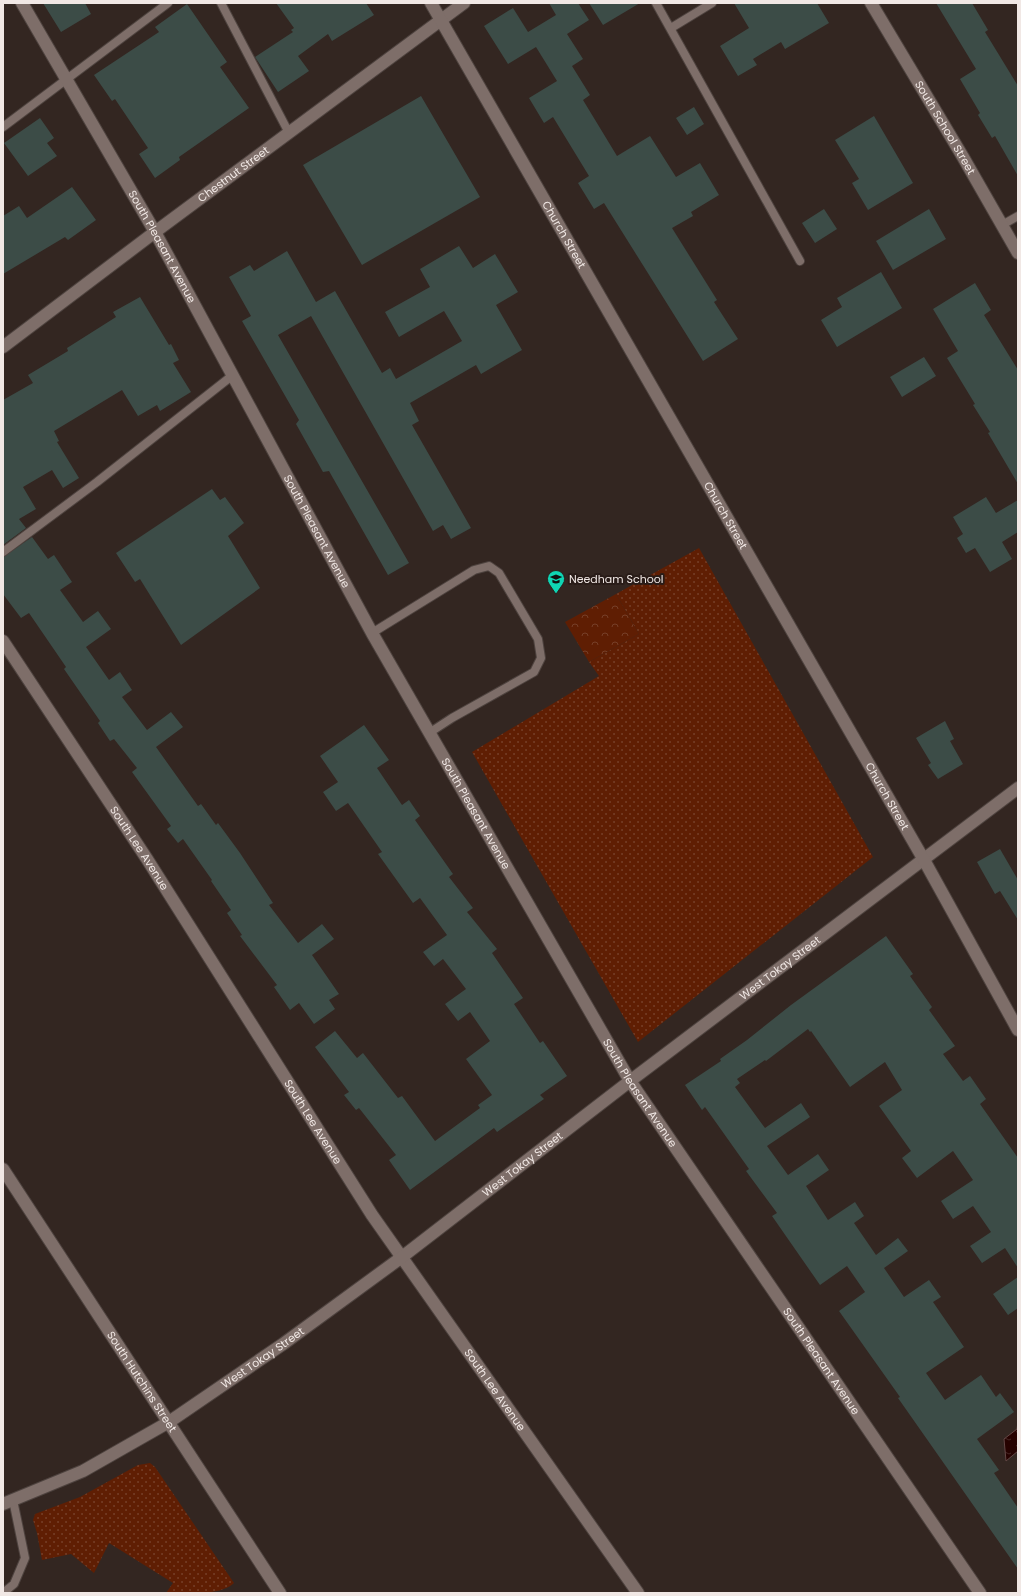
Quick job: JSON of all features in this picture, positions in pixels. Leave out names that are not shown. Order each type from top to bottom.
[{"type":"street","name":"South Pleasant Avenue","points":[[22,3],[155,232],[372,633],[630,1081],[980,1593]]},
{"type":"street","name":"Church Street","points":[[431,3],[924,860],[1018,1030]]},
{"type":"street","name":"Chestnut Street","points":[[3,346],[464,3]]},
{"type":"street","name":"South School Street","points":[[871,3],[963,157],[1018,253]]},
{"type":"street","name":"South Lee Avenue","points":[[3,641],[147,859],[372,1215],[638,1593]]},
{"type":"street","name":"West Tokay Street","points":[[8,1502],[83,1471],[169,1422],[283,1344],[402,1257],[630,1081],[1018,788]]},
{"type":"street","name":"South Hutchins Street","points":[[3,1169],[280,1593]]},
{"type":"lane","points":[[3,127],[168,3]]},
{"type":"lane","points":[[221,3],[289,132]]},
{"type":"lane","points":[[656,3],[800,261]]},
{"type":"lane","points":[[671,28],[712,3]]},
{"type":"lane","points":[[1002,225],[1018,216]]},
{"type":"lane","points":[[3,552],[97,482],[233,375]]},
{"type":"lane","points":[[372,633],[474,570],[489,566],[499,572],[538,639],[541,658],[534,672],[452,718],[430,734]]},
{"type":"lane","points":[[3,1593],[14,1584],[25,1558],[8,1502]]},
{"type":"green space","points":[[699,548],[873,857],[638,1042],[472,752],[599,676],[589,662],[639,634],[616,594]]},
{"type":"green space","points":[[616,594],[639,634],[589,662],[565,622]]},
{"type":"green space","points":[[150,1463],[155,1467],[234,1583],[228,1587],[221,1590],[202,1593],[166,1593],[173,1583],[109,1543],[94,1573],[71,1554],[42,1560],[33,1520],[35,1514],[80,1497],[138,1465]]},
{"type":"water","points":[[1018,1421],[1018,1451],[1006,1461],[1004,1439],[1017,1429]]},
{"type":"building","points":[[43,3],[85,3],[91,14],[61,32]]},
{"type":"building","points":[[276,3],[366,3],[374,15],[332,41],[328,34],[298,56],[309,71],[278,92],[255,57],[293,32],[291,30],[294,28]]},
{"type":"building","points":[[549,3],[578,3],[589,20],[567,34],[583,59],[572,66],[590,95],[583,100],[617,156],[650,136],[676,177],[700,163],[719,195],[691,212],[693,216],[672,228],[717,300],[714,302],[738,339],[703,361],[604,203],[594,209],[578,183],[589,176],[553,117],[544,123],[529,98],[557,81],[536,47],[508,64],[484,26],[513,8],[528,32],[556,15]]},
{"type":"building","points":[[589,3],[640,3],[603,25]]},
{"type":"building","points":[[734,3],[817,3],[829,23],[785,49],[781,42],[753,59],[757,65],[738,76],[720,46],[749,28]]},
{"type":"building","points":[[936,3],[972,3],[988,30],[985,32],[1018,86],[1018,176],[995,136],[992,138],[978,115],[980,113],[960,79],[976,69]]},
{"type":"building","points":[[187,4],[227,62],[220,67],[249,108],[179,157],[180,160],[155,178],[139,154],[148,148],[115,99],[112,101],[94,75],[159,32],[155,27]]},
{"type":"building","points":[[421,96],[480,197],[362,265],[303,165]]},
{"type":"building","points":[[694,107],[704,124],[687,135],[676,118]]},
{"type":"building","points":[[874,116],[913,183],[868,210],[852,183],[859,179],[835,140]]},
{"type":"building","points":[[40,118],[54,138],[47,143],[57,156],[28,176],[4,143]]},
{"type":"building","points":[[72,187],[96,220],[68,240],[65,237],[3,274],[3,216],[19,206],[27,218]]},
{"type":"building","points":[[824,209],[837,229],[815,243],[802,223]]},
{"type":"building","points":[[929,209],[946,239],[893,270],[876,241]]},
{"type":"building","points":[[459,246],[473,268],[495,254],[518,292],[496,305],[522,350],[481,374],[476,365],[410,403],[419,421],[412,425],[471,528],[451,539],[443,525],[433,531],[311,316],[278,335],[409,563],[388,575],[329,471],[323,472],[296,424],[299,420],[242,321],[251,316],[229,277],[250,265],[254,271],[287,251],[316,302],[335,291],[382,373],[390,368],[396,379],[462,341],[444,311],[399,337],[385,312],[430,287],[420,269]]},
{"type":"building","points":[[881,272],[902,308],[837,347],[821,320],[842,307],[837,298]]},
{"type":"building","points":[[975,283],[991,310],[984,315],[1018,370],[1018,484],[988,433],[990,432],[973,405],[975,404],[947,358],[958,351],[933,309]]},
{"type":"building","points":[[140,297],[169,345],[171,344],[179,360],[173,363],[191,392],[160,411],[157,405],[138,416],[122,390],[54,431],[59,441],[57,442],[79,478],[63,488],[52,470],[23,487],[36,509],[19,519],[26,528],[3,545],[3,400],[33,383],[28,375],[68,351],[67,348],[116,317],[113,312]]},
{"type":"building","points":[[924,357],[936,376],[902,397],[890,377]]},
{"type":"building","points":[[212,489],[220,500],[225,497],[244,523],[228,536],[260,588],[181,645],[140,579],[135,582],[116,553]]},
{"type":"building","points":[[986,497],[996,513],[1018,500],[1018,532],[1002,542],[1012,559],[990,572],[975,548],[966,553],[957,538],[963,534],[953,517]]},
{"type":"building","points":[[32,537],[48,559],[54,555],[72,582],[60,590],[83,622],[98,611],[111,629],[86,647],[109,680],[120,672],[132,690],[122,697],[147,730],[171,712],[183,727],[156,747],[198,806],[201,804],[216,825],[218,823],[240,853],[273,903],[269,905],[298,943],[322,924],[334,939],[312,955],[339,994],[329,1000],[335,1009],[314,1024],[299,1003],[290,1010],[274,987],[277,985],[240,936],[242,935],[227,913],[231,910],[211,881],[212,880],[183,839],[178,843],[167,829],[171,826],[132,772],[137,768],[114,739],[110,741],[98,723],[100,721],[64,669],[66,667],[29,613],[21,618],[3,594],[3,557]]},
{"type":"building","points":[[945,721],[954,739],[950,741],[963,764],[938,779],[928,765],[931,763],[916,738]]},
{"type":"building","points":[[364,725],[389,760],[377,768],[402,805],[409,800],[420,816],[415,820],[453,874],[449,877],[473,908],[467,912],[497,949],[492,953],[523,998],[514,1004],[540,1043],[543,1041],[567,1076],[540,1095],[544,1099],[497,1132],[494,1128],[410,1190],[389,1160],[396,1155],[359,1108],[356,1110],[344,1095],[349,1092],[315,1047],[335,1031],[357,1058],[363,1053],[398,1098],[402,1096],[435,1141],[480,1108],[478,1105],[492,1095],[466,1059],[490,1041],[470,1012],[458,1021],[445,1004],[466,989],[443,959],[434,966],[423,952],[447,935],[420,898],[413,903],[378,854],[382,852],[348,803],[336,811],[323,792],[338,782],[320,756]]},
{"type":"building","points":[[1000,849],[1018,880],[1018,920],[1000,891],[995,894],[977,862]]},
{"type":"building","points":[[886,936],[913,974],[910,976],[932,1007],[929,1010],[955,1046],[943,1054],[963,1081],[970,1076],[986,1099],[980,1104],[1018,1158],[1018,1268],[1005,1248],[982,1263],[970,1246],[991,1232],[973,1206],[953,1219],[941,1201],[973,1180],[953,1151],[917,1178],[902,1158],[911,1151],[879,1106],[902,1090],[885,1062],[850,1087],[811,1031],[810,1032],[808,1029],[766,1061],[765,1060],[737,1079],[740,1083],[735,1087],[765,1128],[801,1103],[810,1117],[767,1146],[788,1175],[818,1154],[829,1170],[806,1186],[828,1220],[855,1202],[864,1216],[854,1223],[876,1255],[898,1238],[908,1251],[884,1268],[904,1297],[929,1280],[941,1297],[933,1302],[964,1347],[926,1373],[945,1400],[981,1375],[996,1397],[1000,1393],[1014,1412],[977,1439],[999,1470],[994,1473],[1018,1508],[1018,1569],[839,1311],[865,1292],[847,1266],[820,1285],[772,1216],[777,1213],[746,1171],[749,1169],[705,1107],[702,1110],[685,1085],[721,1061],[720,1059],[747,1040],[791,1005]]},
{"type":"building","points":[[1018,1277],[1018,1308],[1008,1315],[993,1294]]},
{"type":"place","name":"Needham School","points":[[556,594]]}]
